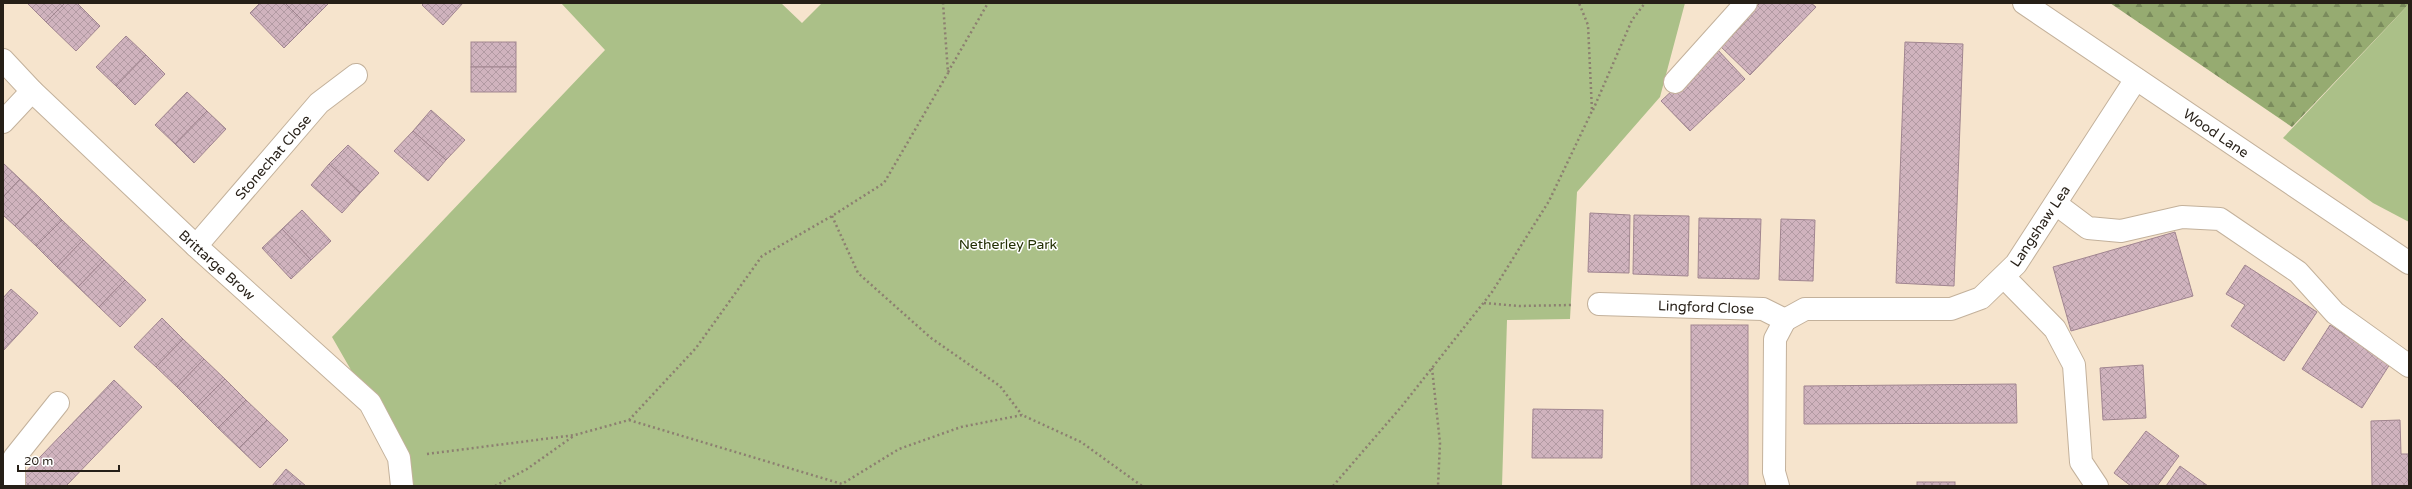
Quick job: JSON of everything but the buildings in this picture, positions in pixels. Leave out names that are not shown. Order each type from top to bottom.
[{"type":"street","points":[[1675,82],[1744,3]]},
{"type":"street","name":"Wood Lane","points":[[2024,3],[2409,263]]},
{"type":"street","name":"Brittarge Brow","points":[[3,60],[32,91],[196,246],[370,403],[399,458],[402,486]]},
{"type":"street","name":"Stonechat Close","points":[[196,246],[319,103],[356,75]]},
{"type":"street","name":"Langshaw Lea","points":[[1785,320],[1804,309],[1950,309],[1981,298],[2016,264],[2136,79]]},
{"type":"street","points":[[3,122],[32,91]]},
{"type":"street","points":[[2056,204],[2088,228],[2121,231],[2182,217],[2220,219],[2298,272],[2335,313],[2409,366]]},
{"type":"street","points":[[2004,277],[2055,329],[2074,365],[2081,462],[2098,486]]},
{"type":"street","name":"Lingford Close","points":[[1599,304],[1763,309],[1785,320]]},
{"type":"street","points":[[1778,486],[1774,472],[1775,339],[1785,320]]},
{"type":"street","points":[[14,486],[14,458],[58,403]]},
{"type":"path","points":[[943,3],[948,72]]},
{"type":"path","points":[[399,458],[575,435],[629,420],[696,348],[762,256],[832,216],[884,183],[988,3]]},
{"type":"path","points":[[1579,3],[1588,25],[1592,111]]},
{"type":"path","points":[[1333,486],[1484,303],[1549,201],[1592,111],[1632,20],[1645,3]]},
{"type":"path","points":[[832,216],[858,273],[931,338],[1000,386],[1022,415],[1081,442],[1142,486]]},
{"type":"path","points":[[1484,303],[1519,306],[1599,304]]},
{"type":"path","points":[[1432,367],[1440,443],[1438,486]]},
{"type":"path","points":[[629,420],[842,484],[899,449],[961,427],[1022,415]]},
{"type":"path","points":[[495,486],[527,469],[575,435]]},
{"type":"green space","name":"Netherley Park","points":[[561,3],[781,3],[802,23],[822,3],[1685,3],[1660,97],[1577,192],[1570,319],[1507,320],[1502,486],[402,486],[370,403],[332,337],[605,50]]},
{"type":"green space","points":[[2110,3],[2409,3],[2409,4],[2292,127]]},
{"type":"green space","points":[[2409,4],[2409,222],[2373,203],[2283,138]]}]
